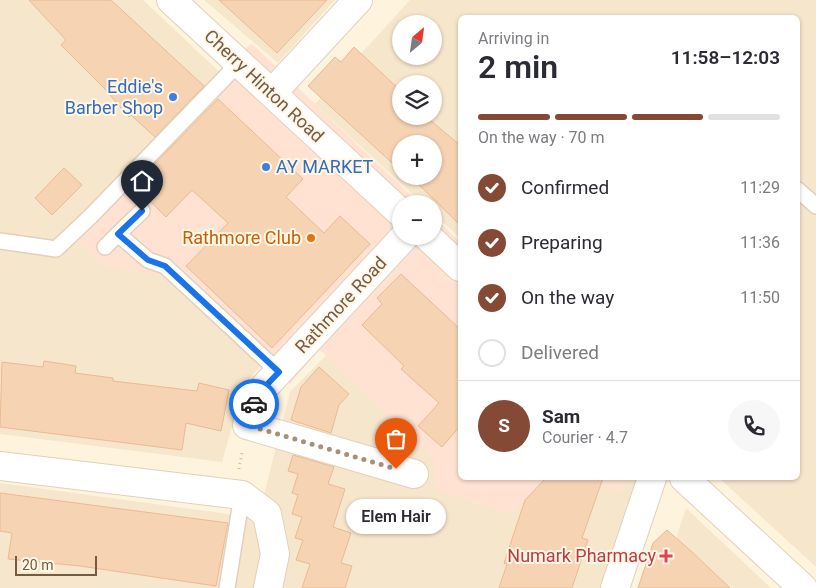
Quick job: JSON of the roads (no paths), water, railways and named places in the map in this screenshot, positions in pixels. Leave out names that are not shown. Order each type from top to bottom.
[{"type":"street","name":"Cherry Hinton Road","points":[[171,0],[392,204]]},
{"type":"street","points":[[272,93],[358,0]]},
{"type":"street","name":"Rathmore Road","points":[[397,245],[257,395],[247,425],[414,474]]},
{"type":"street","points":[[437,245],[458,265]]},
{"type":"street","points":[[0,466],[238,494],[267,514],[275,554],[268,588]]},
{"type":"street","points":[[615,588],[651,480]]},
{"type":"street","points":[[686,480],[802,588]]},
{"type":"lane","points":[[0,241],[56,248],[91,216],[239,63]]},
{"type":"lane","points":[[800,192],[816,206]]},
{"type":"lane","points":[[105,247],[142,211]]},
{"type":"lane","points":[[118,234],[148,260],[165,266],[279,372]]},
{"type":"lane","points":[[227,588],[238,494]]},
{"type":"place","name":"Eddie's Barber Shop","points":[[173,97]]},
{"type":"place","name":"AY MARKET","points":[[266,167]]},
{"type":"place","name":"Rathmore Club","points":[[311,238]]},
{"type":"place","name":"Elem Hair","points":[[396,469]]},
{"type":"place","name":"Numark Pharmacy","points":[[666,556]]}]
